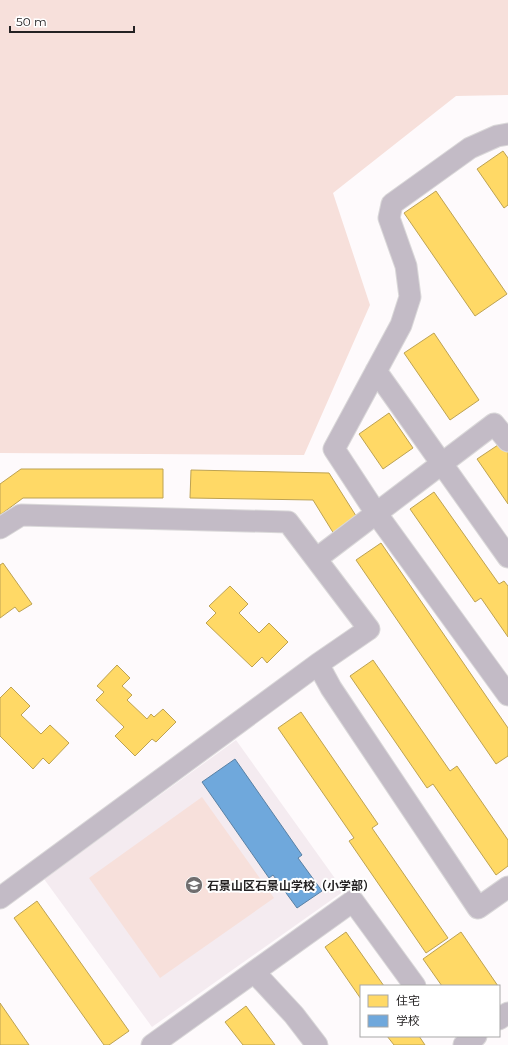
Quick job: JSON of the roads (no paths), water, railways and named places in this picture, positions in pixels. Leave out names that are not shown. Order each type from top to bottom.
[{"type":"street","points":[[508,134],[497,136],[470,148],[392,204],[389,218],[406,266],[410,297],[401,325],[334,449],[376,513],[508,695]]},
{"type":"street","points":[[376,371],[508,557]]},
{"type":"street","points":[[316,559],[494,424],[508,441]]},
{"type":"street","points":[[0,528],[21,516],[288,522],[368,629],[318,664],[0,898]]},
{"type":"street","points":[[318,664],[331,688],[478,908],[508,887]]},
{"type":"street","points":[[152,1045],[255,973],[353,901],[415,985]]},
{"type":"street","points":[[255,973],[294,1015],[317,1045]]},
{"type":"street","points":[[500,1018],[508,1012]]},
{"type":"street","points":[[453,1037],[459,1045]]},
{"type":"street","points":[[464,1045],[475,1037]]},
{"type":"place","name":"石景山区石景山学校（小学部）","points":[[194,885]]}]
